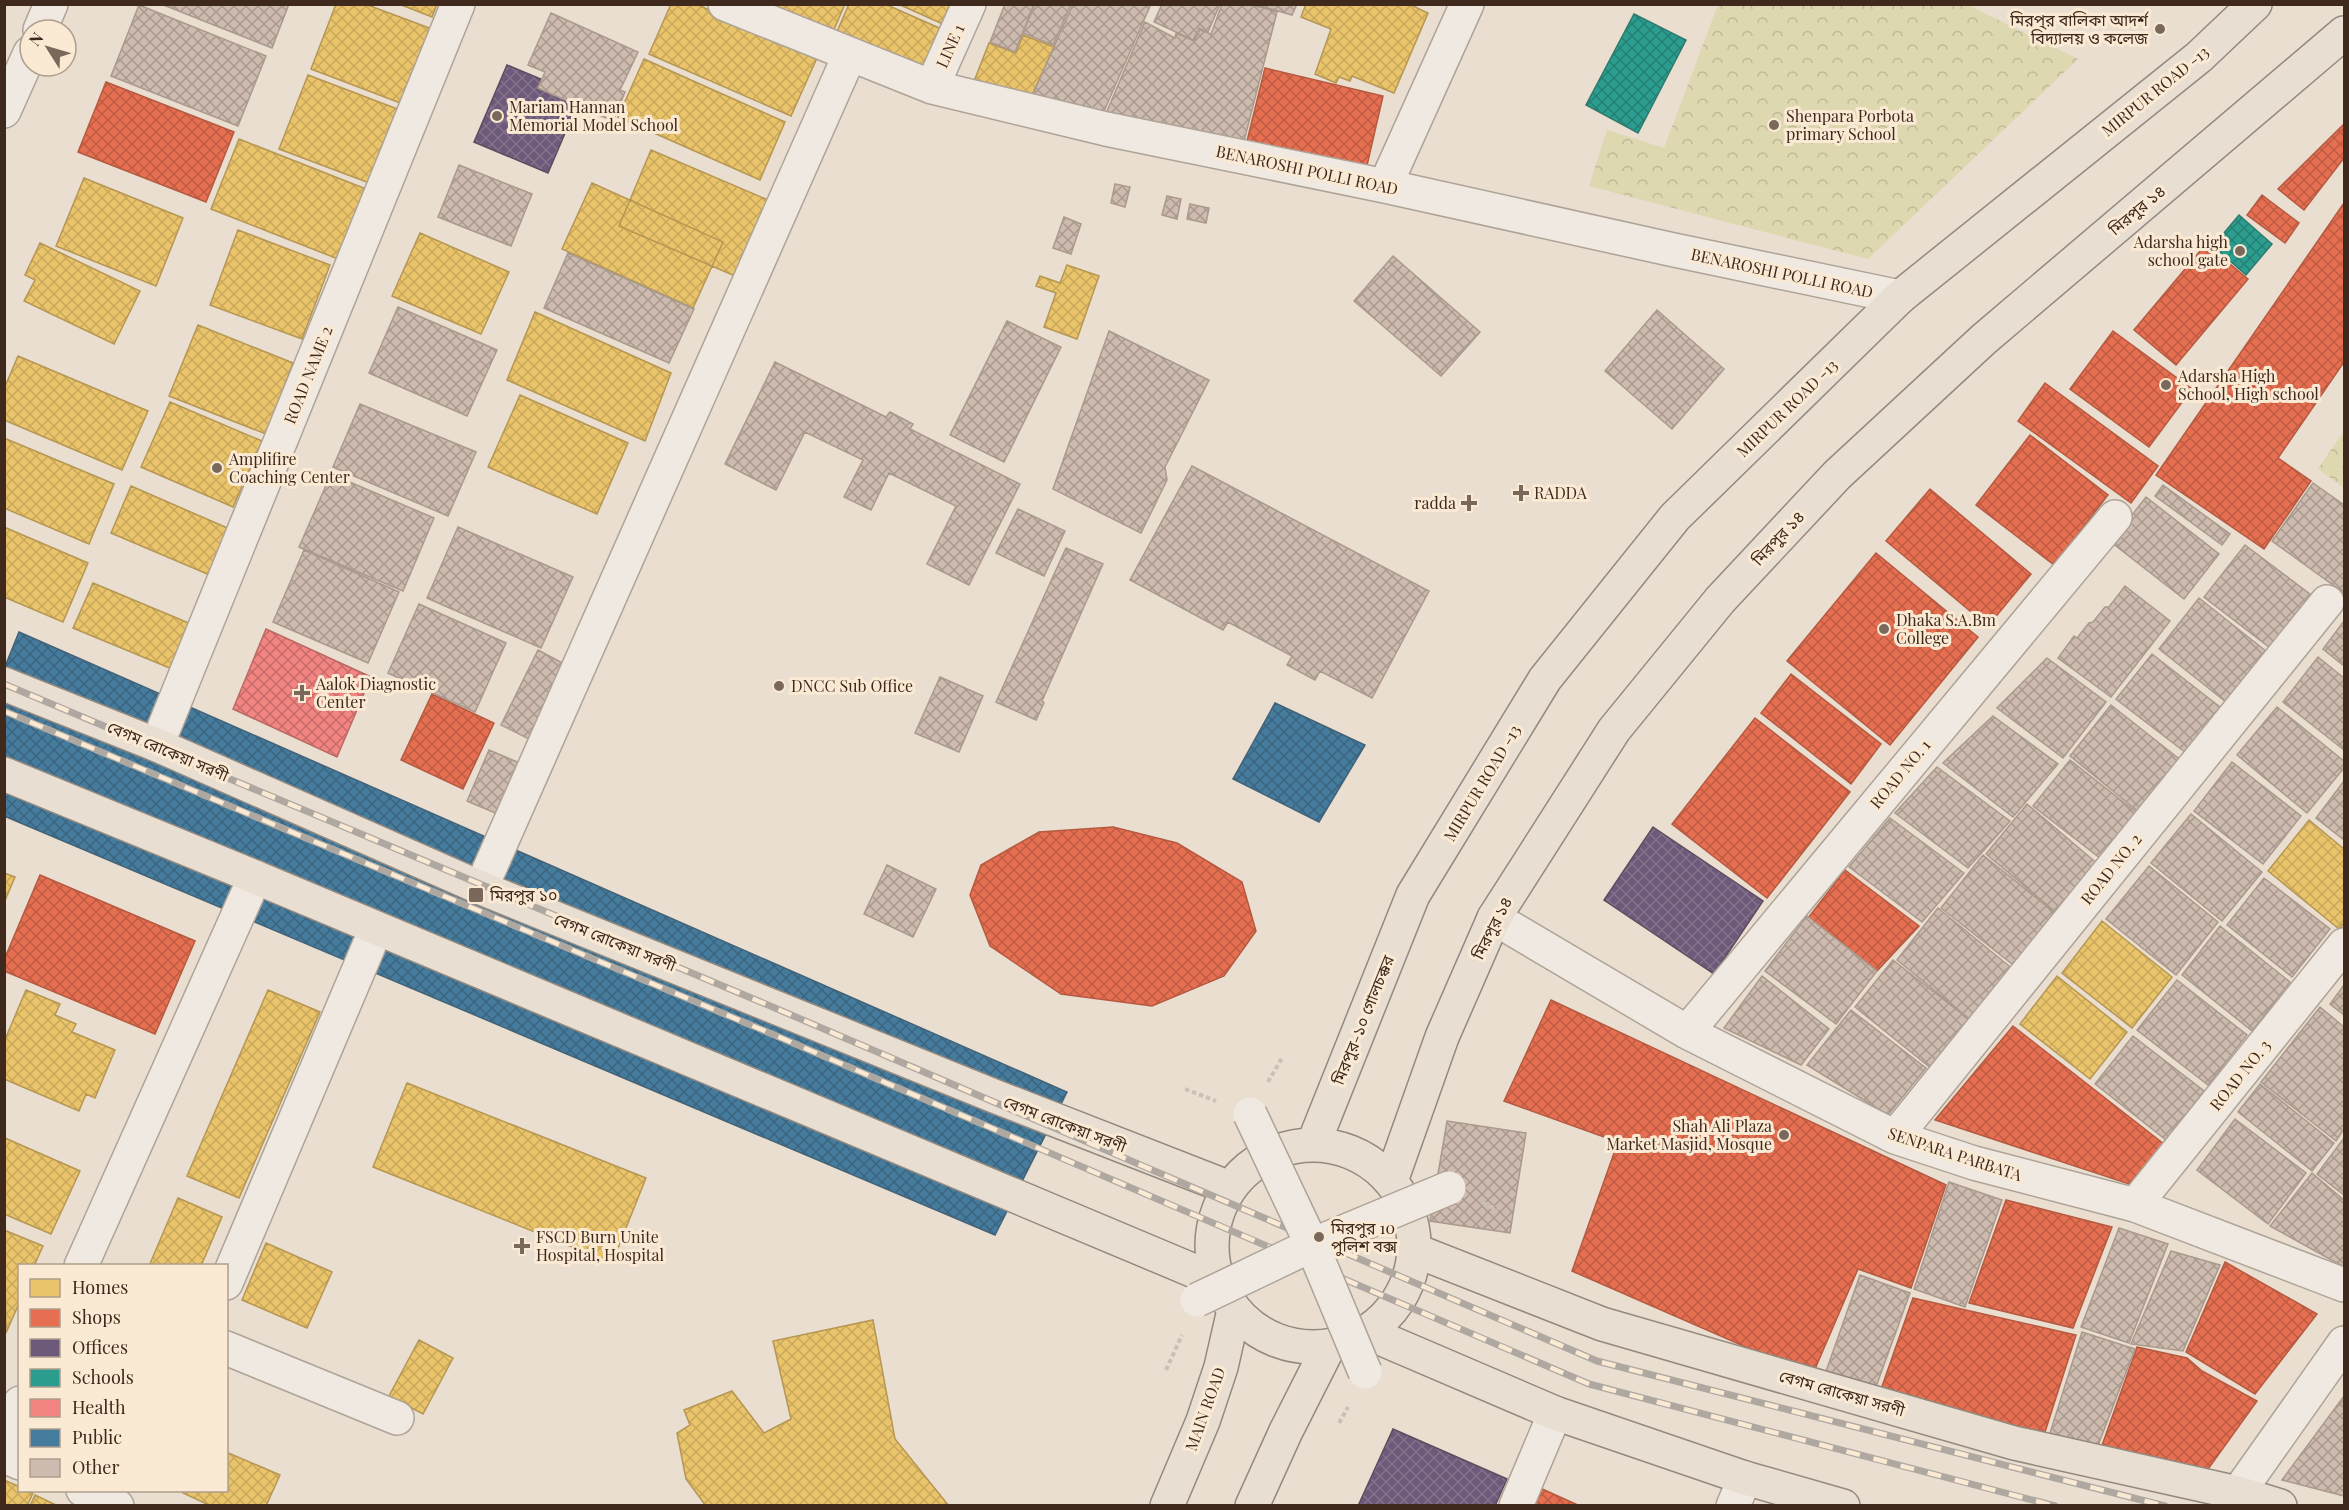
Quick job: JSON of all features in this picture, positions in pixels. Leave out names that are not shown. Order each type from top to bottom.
[{"type":"main road","name":"MIRPUR ROAD -13","points":[[1413,895],[1545,679],[1675,517],[1900,297],[2199,57],[2255,4]]},
{"type":"main road","name":"মিরপুর ১৪","points":[[1391,1181],[1442,1037],[1494,918],[1614,730],[1720,600],[1837,475],[1984,339],[2344,33]]},
{"type":"main road","name":"বেগম রোকেয়া সরণী","points":[[4,684],[157,745],[481,888],[993,1096],[1230,1188]]},
{"type":"main road","points":[[4,774],[255,877],[1207,1290],[1261,1333],[1293,1346],[1329,1346],[1348,1341],[1366,1332],[1386,1316],[1400,1297],[1410,1274],[1414,1250],[1412,1225],[1404,1202],[1391,1181],[1369,1161],[1342,1149],[1313,1145],[1281,1149],[1253,1165],[1230,1188],[1216,1217],[1207,1290]]},
{"type":"main road","name":"মিরপুর-১০ গোলচক্কর","points":[[1313,1145],[1413,895]]},
{"type":"main road","name":"বেগম রোকেয়া সরণী","points":[[1414,1250],[1602,1324],[2014,1443],[2238,1493],[2280,1506]]},
{"type":"main road","name":"MAIN ROAD","points":[[1167,1506],[1203,1421],[1221,1367],[1234,1310]]},
{"type":"main road","points":[[1366,1332],[1739,1492],[1843,1506]]},
{"type":"main road","points":[[1252,1506],[1286,1431],[1329,1346]]},
{"type":"street","points":[[45,18],[51,4]]},
{"type":"street","name":"ROAD NAME 2","points":[[157,745],[458,4]]},
{"type":"street","name":"BENAROSHI POLLI ROAD","points":[[725,4],[932,87],[1106,129],[1385,186],[1900,297]]},
{"type":"street","name":"LINE 1","points":[[932,87],[969,4]]},
{"type":"street","points":[[1385,186],[1467,4]]},
{"type":"street","points":[[481,888],[850,54]]},
{"type":"street","points":[[4,111],[19,78]]},
{"type":"street","name":"ROAD NO. 1","points":[[1687,1032],[2115,518]]},
{"type":"street","name":"ROAD NO. 2","points":[[1895,1137],[2327,602]]},
{"type":"street","points":[[82,1264],[255,877]]},
{"type":"street","name":"SENPARA PARBATA","points":[[1494,918],[1687,1032],[1895,1137],[1974,1163],[2135,1205],[2344,1284]]},
{"type":"street","points":[[228,1278],[376,929]]},
{"type":"street","name":"ROAD NO. 3","points":[[2135,1205],[2344,945]]},
{"type":"street","points":[[1250,1114],[1312,1245],[1365,1372]]},
{"type":"street","points":[[1207,1290],[1449,1188]]},
{"type":"street","points":[[2238,1493],[2344,1343]]},
{"type":"street","points":[[228,1349],[397,1418]]},
{"type":"street","points":[[4,1435],[18,1407]]},
{"type":"street","points":[[1516,1506],[1555,1413]]},
{"type":"street","points":[[4,1456],[18,1462]]},
{"type":"street","points":[[85,1492],[117,1506]]},
{"type":"green space","points":[[1718,5],[1968,5],[2078,59],[1868,259],[1589,186],[1607,130],[1664,148]]},
{"type":"green space","points":[[2344,431],[2344,488],[2318,469]]},
{"type":"building: Homes","points":[[336,4],[365,4],[432,29],[403,104],[311,69]]},
{"type":"building: Homes","points":[[399,4],[437,4],[432,17]]},
{"type":"building: Homes","points":[[671,4],[696,4],[817,58],[791,116],[649,54]]},
{"type":"building: Homes","points":[[743,4],[845,4],[829,41]]},
{"type":"building: Homes","points":[[849,4],[885,4],[946,31],[926,77],[832,43]]},
{"type":"building: Homes","points":[[898,4],[954,4],[945,25]]},
{"type":"building: Homes","points":[[1306,4],[1409,4],[1428,13],[1394,93],[1352,76],[1350,81],[1339,77],[1336,83],[1315,74],[1331,29],[1301,17]]},
{"type":"building: Homes","points":[[1023,35],[1054,47],[1028,104],[971,89],[989,43],[1016,53]]},
{"type":"building: Homes","points":[[644,59],[785,122],[760,180],[618,117]]},
{"type":"building: Homes","points":[[308,75],[400,110],[372,184],[279,149]]},
{"type":"building: Homes","points":[[239,139],[366,189],[338,259],[211,209]]},
{"type":"building: Homes","points":[[651,150],[768,200],[735,276],[619,226]]},
{"type":"building: Homes","points":[[84,178],[183,218],[156,286],[56,246]]},
{"type":"building: Homes","points":[[592,183],[723,242],[693,308],[562,249]]},
{"type":"building: Homes","points":[[238,230],[330,265],[302,339],[210,305]]},
{"type":"building: Homes","points":[[420,233],[509,272],[481,334],[392,296]]},
{"type":"building: Homes","points":[[40,243],[140,291],[114,344],[24,301],[35,280],[25,275]]},
{"type":"building: Homes","points":[[1067,265],[1099,276],[1077,339],[1044,327],[1056,293],[1036,286],[1040,276],[1060,283]]},
{"type":"building: Homes","points":[[535,312],[671,373],[645,441],[507,380]]},
{"type":"building: Homes","points":[[198,325],[293,363],[266,434],[169,396]]},
{"type":"building: Homes","points":[[18,356],[148,411],[122,470],[4,420],[4,389]]},
{"type":"building: Homes","points":[[520,395],[628,443],[597,514],[488,467]]},
{"type":"building: Homes","points":[[170,402],[262,441],[233,507],[141,467]]},
{"type":"building: Homes","points":[[4,438],[114,484],[89,544],[4,508]]},
{"type":"building: Homes","points":[[131,486],[232,530],[212,576],[111,533]]},
{"type":"building: Homes","points":[[4,527],[88,563],[63,622],[4,597]]},
{"type":"building: Homes","points":[[93,583],[191,624],[172,669],[73,628]]},
{"type":"building: Homes","points":[[2309,820],[2344,849],[2344,923],[2339,929],[2268,871]]},
{"type":"building: Homes","points":[[4,873],[15,877],[4,903]]},
{"type":"building: Homes","points":[[2102,921],[2172,977],[2132,1028],[2062,973]]},
{"type":"building: Homes","points":[[2057,976],[2127,1032],[2090,1079],[2020,1024]]},
{"type":"building: Homes","points":[[26,990],[60,1004],[55,1015],[76,1024],[72,1032],[115,1050],[95,1098],[86,1094],[79,1111],[4,1079],[4,1042]]},
{"type":"building: Homes","points":[[268,990],[320,1012],[239,1198],[187,1176]]},
{"type":"building: Homes","points":[[407,1083],[646,1178],[612,1263],[373,1167]]},
{"type":"building: Homes","points":[[5,1138],[80,1171],[51,1234],[4,1214]]},
{"type":"building: Homes","points":[[178,1198],[222,1217],[202,1264],[150,1264]]},
{"type":"building: Homes","points":[[4,1230],[43,1246],[35,1264],[18,1264],[18,1306],[6,1333]]},
{"type":"building: Homes","points":[[266,1243],[332,1272],[307,1328],[242,1300]]},
{"type":"building: Homes","points":[[873,1320],[895,1439],[949,1506],[706,1506],[686,1479],[677,1433],[690,1425],[684,1410],[732,1391],[764,1433],[791,1419],[773,1341]]},
{"type":"building: Homes","points":[[419,1340],[453,1358],[423,1414],[389,1396]]},
{"type":"building: Homes","points":[[228,1453],[280,1475],[266,1506],[211,1506],[183,1493],[228,1492]]},
{"type":"building: Homes","points":[[4,1480],[18,1486],[18,1492],[33,1493],[27,1506],[4,1506]]},
{"type":"building: Homes","points":[[35,1495],[58,1506],[30,1506]]},
{"type":"building: Shops","points":[[1265,68],[1383,96],[1365,174],[1246,145]]},
{"type":"building: Shops","points":[[106,82],[234,132],[206,202],[78,152]]},
{"type":"building: Shops","points":[[2344,124],[2344,158],[2304,210],[2278,189]]},
{"type":"building: Shops","points":[[2262,195],[2299,223],[2285,243],[2247,215]]},
{"type":"building: Shops","points":[[2344,203],[2344,362],[2278,458],[2311,481],[2264,549],[2156,475]]},
{"type":"building: Shops","points":[[2206,244],[2248,279],[2176,365],[2134,330]]},
{"type":"building: Shops","points":[[2113,331],[2192,389],[2149,447],[2070,389]]},
{"type":"building: Shops","points":[[2045,383],[2158,466],[2131,503],[2018,421]]},
{"type":"building: Shops","points":[[2030,435],[2108,495],[2054,565],[1976,505]]},
{"type":"building: Shops","points":[[1930,489],[2031,574],[1988,626],[1886,541]]},
{"type":"building: Shops","points":[[1876,553],[1978,637],[1890,745],[1787,661]]},
{"type":"building: Shops","points":[[1791,674],[1881,744],[1851,784],[1761,713]]},
{"type":"building: Shops","points":[[432,694],[494,723],[463,789],[401,760]]},
{"type":"building: Shops","points":[[1755,718],[1850,792],[1767,898],[1672,824]]},
{"type":"building: Shops","points":[[1113,827],[1177,843],[1242,882],[1256,931],[1224,976],[1152,1006],[1061,994],[990,946],[970,895],[981,865],[1039,832]]},
{"type":"building: Shops","points":[[1845,870],[1919,926],[1877,971],[1808,918]]},
{"type":"building: Shops","points":[[40,875],[195,941],[155,1034],[4,971],[4,960]]},
{"type":"building: Shops","points":[[1551,1000],[1946,1185],[1911,1288],[1858,1269],[1812,1376],[1572,1271],[1618,1142],[1504,1101]]},
{"type":"building: Shops","points":[[2013,1026],[2164,1144],[2129,1184],[1935,1120]]},
{"type":"building: Shops","points":[[2006,1200],[2112,1227],[2073,1328],[1969,1303]]},
{"type":"building: Shops","points":[[2225,1262],[2317,1314],[2255,1394],[2186,1352]]},
{"type":"building: Shops","points":[[1913,1298],[2076,1335],[2044,1435],[1879,1395]]},
{"type":"building: Shops","points":[[2137,1347],[2187,1358],[2202,1371],[2257,1401],[2206,1472],[2100,1451]]},
{"type":"building: Shops","points":[[1540,1488],[1580,1506],[1532,1506]]},
{"type":"building: Offices","points":[[507,65],[581,96],[548,173],[474,142]]},
{"type":"building: Offices","points":[[1653,827],[1763,901],[1714,974],[1604,900]]},
{"type":"building: Offices","points":[[1393,1429],[1507,1479],[1495,1506],[1358,1506]]},
{"type":"building: Schools","points":[[1634,14],[1686,40],[1638,133],[1586,105]]},
{"type":"building: Schools","points":[[2239,215],[2272,244],[2246,275],[2213,246]]},
{"type":"building: Health","name":"Aalok Diagnostic Center","points":[[266,629],[371,677],[337,757],[233,709]]},
{"type":"building: Public","points":[[19,632],[1067,1092],[995,1235],[4,816],[4,669]]},
{"type":"building: Public","points":[[1275,703],[1365,745],[1319,822],[1233,779]]},
{"type":"building: Other","points":[[161,4],[289,4],[272,48]]},
{"type":"building: Other","points":[[1005,4],[1034,4],[1015,52],[990,42]]},
{"type":"building: Other","points":[[1035,4],[1071,4],[1053,45],[1023,33]]},
{"type":"building: Other","points":[[1073,4],[1151,4],[1101,118],[1029,103]]},
{"type":"building: Other","points":[[1162,4],[1220,4],[1208,32],[1199,28],[1193,40],[1154,22]]},
{"type":"building: Other","points":[[1222,4],[1249,4],[1277,12],[1242,149],[1104,118],[1145,22],[1175,38],[1176,33],[1194,41],[1200,30],[1211,34]]},
{"type":"building: Other","points":[[1254,4],[1297,4],[1292,15]]},
{"type":"building: Other","points":[[139,5],[266,56],[238,126],[111,76]]},
{"type":"building: Other","points":[[551,13],[638,52],[620,90],[625,92],[613,121],[538,88],[545,72],[528,65]]},
{"type":"building: Other","points":[[459,165],[532,194],[511,246],[438,217]]},
{"type":"building: Other","points":[[1115,184],[1130,187],[1125,207],[1111,203]]},
{"type":"building: Other","points":[[1167,196],[1181,199],[1177,219],[1162,215]]},
{"type":"building: Other","points":[[1190,204],[1209,208],[1206,223],[1187,219]]},
{"type":"building: Other","points":[[1064,217],[1081,224],[1071,254],[1053,248]]},
{"type":"building: Other","points":[[568,253],[694,309],[669,363],[544,308]]},
{"type":"building: Other","points":[[1393,256],[1480,332],[1441,376],[1354,301]]},
{"type":"building: Other","points":[[398,307],[497,350],[467,416],[369,373]]},
{"type":"building: Other","points":[[1657,310],[1724,369],[1672,429],[1605,371]]},
{"type":"building: Other","points":[[1007,321],[1061,347],[1004,462],[950,435]]},
{"type":"building: Other","points":[[1109,331],[1209,380],[1165,467],[1167,480],[1141,533],[1053,489]]},
{"type":"building: Other","points":[[775,362],[886,417],[890,412],[913,424],[910,429],[1020,484],[969,585],[927,564],[956,506],[889,473],[871,510],[844,497],[863,460],[805,432],[776,490],[725,464]]},
{"type":"building: Other","points":[[360,404],[476,452],[448,516],[333,467]]},
{"type":"building: Other","points":[[1192,466],[1429,591],[1372,698],[1320,671],[1315,680],[1287,665],[1292,656],[1228,622],[1223,630],[1130,580]]},
{"type":"building: Other","points":[[331,474],[434,518],[403,591],[299,547]]},
{"type":"building: Other","points":[[2313,483],[2344,505],[2344,593],[2272,541]]},
{"type":"building: Other","points":[[2163,485],[2230,534],[2222,545],[2155,496]]},
{"type":"building: Other","points":[[2146,497],[2219,554],[2184,599],[2111,542]]},
{"type":"building: Other","points":[[1018,509],[1065,531],[1044,576],[996,553]]},
{"type":"building: Other","points":[[458,527],[573,577],[541,648],[427,598]]},
{"type":"building: Other","points":[[2245,545],[2315,598],[2274,651],[2204,597]]},
{"type":"building: Other","points":[[1066,548],[1103,564],[1042,701],[1044,703],[1036,720],[996,702]]},
{"type":"building: Other","points":[[304,550],[399,592],[368,663],[273,622]]},
{"type":"building: Other","points":[[2125,586],[2170,621],[2111,697],[2058,658],[2074,636],[2077,638],[2105,607],[2109,607]]},
{"type":"building: Other","points":[[2199,598],[2271,655],[2231,706],[2159,649]]},
{"type":"building: Other","points":[[419,604],[506,643],[475,712],[388,673]]},
{"type":"building: Other","points":[[2344,621],[2344,666],[2323,649]]},
{"type":"building: Other","points":[[538,650],[572,668],[535,742],[501,725]]},
{"type":"building: Other","points":[[2152,654],[2225,711],[2190,756],[2116,699]]},
{"type":"building: Other","points":[[2318,657],[2344,678],[2344,750],[2283,702]]},
{"type":"building: Other","points":[[2047,658],[2106,702],[2063,758],[1997,708]]},
{"type":"building: Other","points":[[940,677],[983,696],[959,752],[915,733]]},
{"type":"building: Other","points":[[2111,705],[2182,761],[2140,813],[2070,756]]},
{"type":"building: Other","points":[[2277,707],[2344,761],[2344,768],[2307,813],[2237,755]]},
{"type":"building: Other","points":[[1993,716],[2058,764],[2013,817],[1943,763]]},
{"type":"building: Other","points":[[489,750],[522,764],[500,815],[467,801]]},
{"type":"building: Other","points":[[2070,760],[2141,816],[2105,862],[2033,806]]},
{"type":"building: Other","points":[[2232,762],[2301,816],[2263,864],[2194,811]]},
{"type":"building: Other","points":[[1937,767],[2010,821],[1968,868],[1895,813]]},
{"type":"building: Other","points":[[2344,781],[2344,840],[2316,818]]},
{"type":"building: Other","points":[[2027,804],[2099,865],[2058,914],[1986,854]]},
{"type":"building: Other","points":[[2191,814],[2262,872],[2222,921],[2151,863]]},
{"type":"building: Other","points":[[1890,818],[1964,873],[1922,922],[1849,867]]},
{"type":"building: Other","points":[[1983,855],[2059,916],[2017,968],[1941,908]]},
{"type":"building: Other","points":[[887,865],[936,889],[913,937],[864,914]]},
{"type":"building: Other","points":[[2149,866],[2218,922],[2176,975],[2106,919]]},
{"type":"building: Other","points":[[2264,878],[2330,929],[2292,977],[2227,925]]},
{"type":"building: Other","points":[[1938,908],[2014,970],[1972,1021],[1897,960]]},
{"type":"building: Other","points":[[1807,916],[1877,971],[1836,1024],[1765,971]]},
{"type":"building: Other","points":[[2220,926],[2290,982],[2252,1031],[2182,975]]},
{"type":"building: Other","points":[[1893,960],[1971,1021],[1932,1069],[1855,1007]]},
{"type":"building: Other","points":[[1762,976],[1829,1029],[1801,1065],[1724,1028]]},
{"type":"building: Other","points":[[2177,980],[2247,1035],[2208,1085],[2137,1030]]},
{"type":"building: Other","points":[[2344,985],[2344,1015],[2330,1004]]},
{"type":"building: Other","points":[[2320,1007],[2344,1027],[2344,1129],[2336,1141],[2261,1082]]},
{"type":"building: Other","points":[[1851,1010],[1926,1068],[1888,1115],[1807,1065]]},
{"type":"building: Other","points":[[2133,1036],[2204,1091],[2166,1140],[2095,1084]]},
{"type":"building: Other","points":[[2260,1084],[2334,1143],[2312,1171],[2238,1112]]},
{"type":"building: Other","points":[[2235,1119],[2306,1173],[2268,1224],[2197,1170]]},
{"type":"building: Other","points":[[1447,1121],[1526,1133],[1510,1233],[1430,1221]]},
{"type":"building: Other","points":[[2344,1138],[2344,1195],[2317,1174]]},
{"type":"building: Other","points":[[2312,1173],[2344,1200],[2344,1267],[2270,1226]]},
{"type":"building: Other","points":[[1949,1182],[2002,1200],[1965,1307],[1914,1289]]},
{"type":"building: Other","points":[[2119,1228],[2168,1244],[2129,1343],[2081,1327]]},
{"type":"building: Other","points":[[2171,1251],[2220,1265],[2183,1351],[2131,1344]]},
{"type":"building: Other","points":[[1860,1275],[1910,1293],[1873,1395],[1824,1377]]},
{"type":"building: Other","points":[[2082,1332],[2135,1349],[2097,1448],[2050,1433]]},
{"type":"building: Other","points":[[2344,1396],[2344,1496],[2282,1480]]},
{"type":"railway","points":[[4,684],[775,1008],[1597,1361],[2165,1506]]},
{"type":"railway","points":[[4,711],[765,1031],[1589,1384],[2055,1506]]},
{"type":"place","name":"মিরপুর বালিকা আদর্শ বিদ্যালয় ও কলেজ","points":[[2160,29]]},
{"type":"place","name":"Mariam Hannan Memorial Model School","points":[[497,116]]},
{"type":"place","name":"Shenpara Porbota primary School","points":[[1774,125]]},
{"type":"place","name":"Adarsha high school gate","points":[[2240,251]]},
{"type":"place","name":"Adarsha High School, High school","points":[[2166,385]]},
{"type":"place","name":"Amplifire Coaching Center","points":[[217,468]]},
{"type":"place","name":"RADDA","points":[[1521,493]]},
{"type":"place","name":"radda","points":[[1469,503]]},
{"type":"place","name":"Dhaka S.A.Bm College","points":[[1884,629]]},
{"type":"place","name":"DNCC Sub Office","points":[[779,686]]},
{"type":"place","name":"Aalok Diagnostic Center","points":[[302,693]]},
{"type":"place","name":"মিরপুর ১০","points":[[476,895]]},
{"type":"place","name":"Shah Ali Plaza Market Masjid, Mosque","points":[[1784,1135]]},
{"type":"place","name":"মিরপুর 10 পুলিশ বক্স","points":[[1319,1237]]},
{"type":"place","name":"FSCD Burn Unite Hospital, Hospital","points":[[522,1246]]}]
